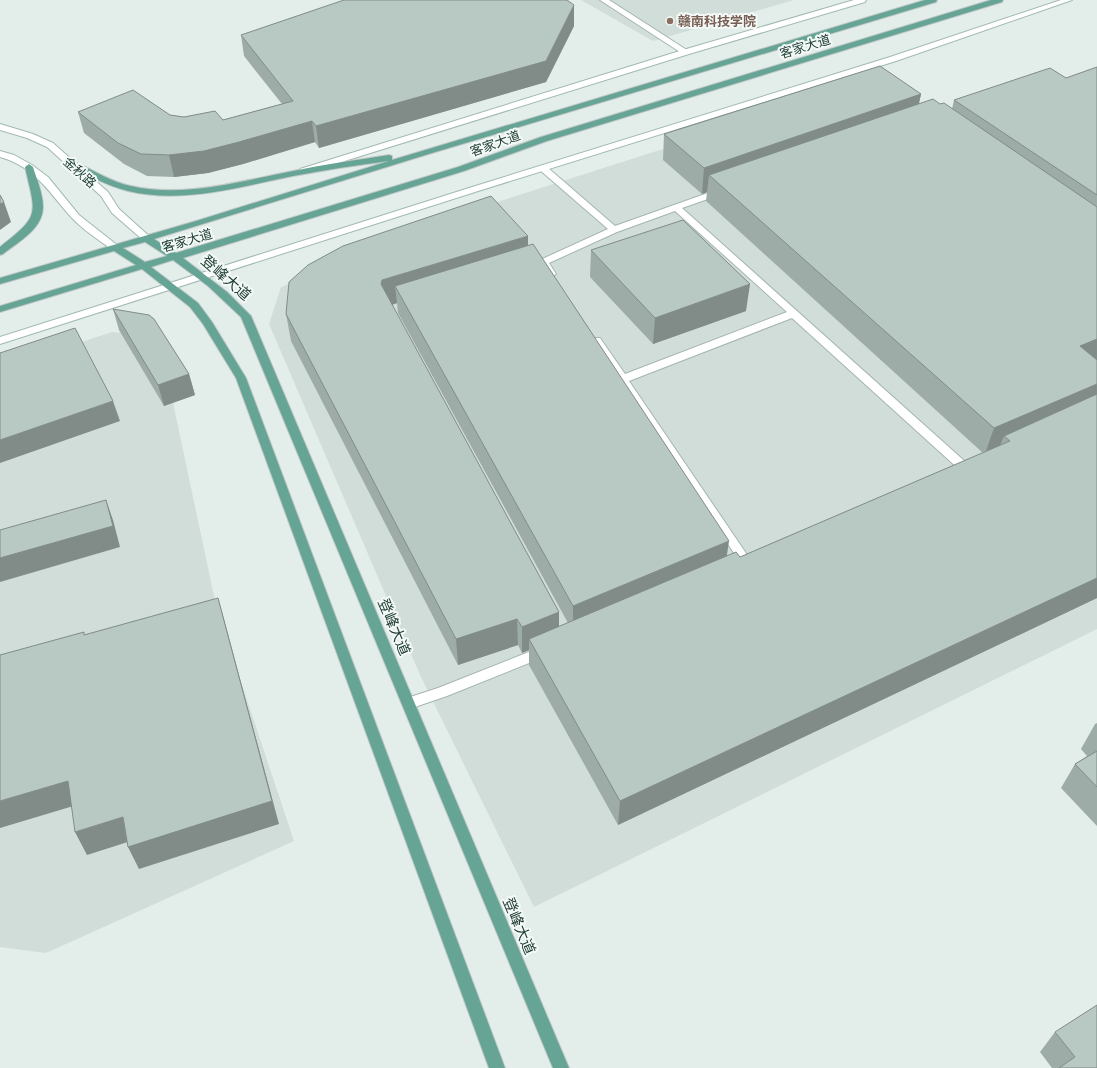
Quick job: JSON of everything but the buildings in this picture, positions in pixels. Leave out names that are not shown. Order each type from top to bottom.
[{"type":"main road","name":"客家大道","points":[[0,281],[199,223],[429,151],[934,0]]},
{"type":"main road","name":"客家大道","points":[[0,309],[176,257],[462,169],[544,139],[999,0]]},
{"type":"main road","points":[[72,164],[116,184],[135,190],[158,192],[192,191],[224,187],[300,172],[429,151]]},
{"type":"main road","points":[[0,252],[26,231],[34,220],[38,209],[29,167]]},
{"type":"main road","name":"登峰大道","points":[[146,238],[204,277],[236,304],[246,316],[561,1068]]},
{"type":"main road","points":[[114,247],[144,266],[194,305],[241,378],[497,1068]]},
{"type":"street","points":[[604,0],[686,52]]},
{"type":"street","points":[[300,172],[686,52],[862,0]]},
{"type":"street","points":[[0,341],[204,277],[472,190],[544,169],[892,59],[1068,0]]},
{"type":"street","name":"金秋路","points":[[0,127],[30,136],[50,145],[104,194],[115,211],[146,238]]},
{"type":"street","name":"金秋路","points":[[0,154],[29,167],[45,179],[76,217],[114,247]]},
{"type":"street","points":[[544,169],[614,230]]},
{"type":"street","points":[[556,281],[540,263],[614,230],[728,189]]},
{"type":"street","points":[[676,207],[792,314],[966,470]]},
{"type":"street","points":[[623,379],[792,314]]},
{"type":"street","points":[[592,334],[748,565]]},
{"type":"street","points":[[952,476],[981,463]]},
{"type":"street","points":[[734,571],[762,559]]},
{"type":"street","points":[[409,703],[442,692],[555,646]]},
{"type":"shaded area","name":"赣南科技学院","points":[[581,0],[794,0],[653,41]]},
{"type":"shaded area","points":[[1097,81],[1097,629],[534,907],[421,677],[269,324],[281,287],[447,218],[873,82],[932,123]]},
{"type":"shaded area","points":[[112,332],[127,333],[150,355],[173,403],[217,610],[294,841],[46,953],[0,947],[0,369]]},
{"type":"place","name":"赣南科技学院","points":[[670,21]]}]
